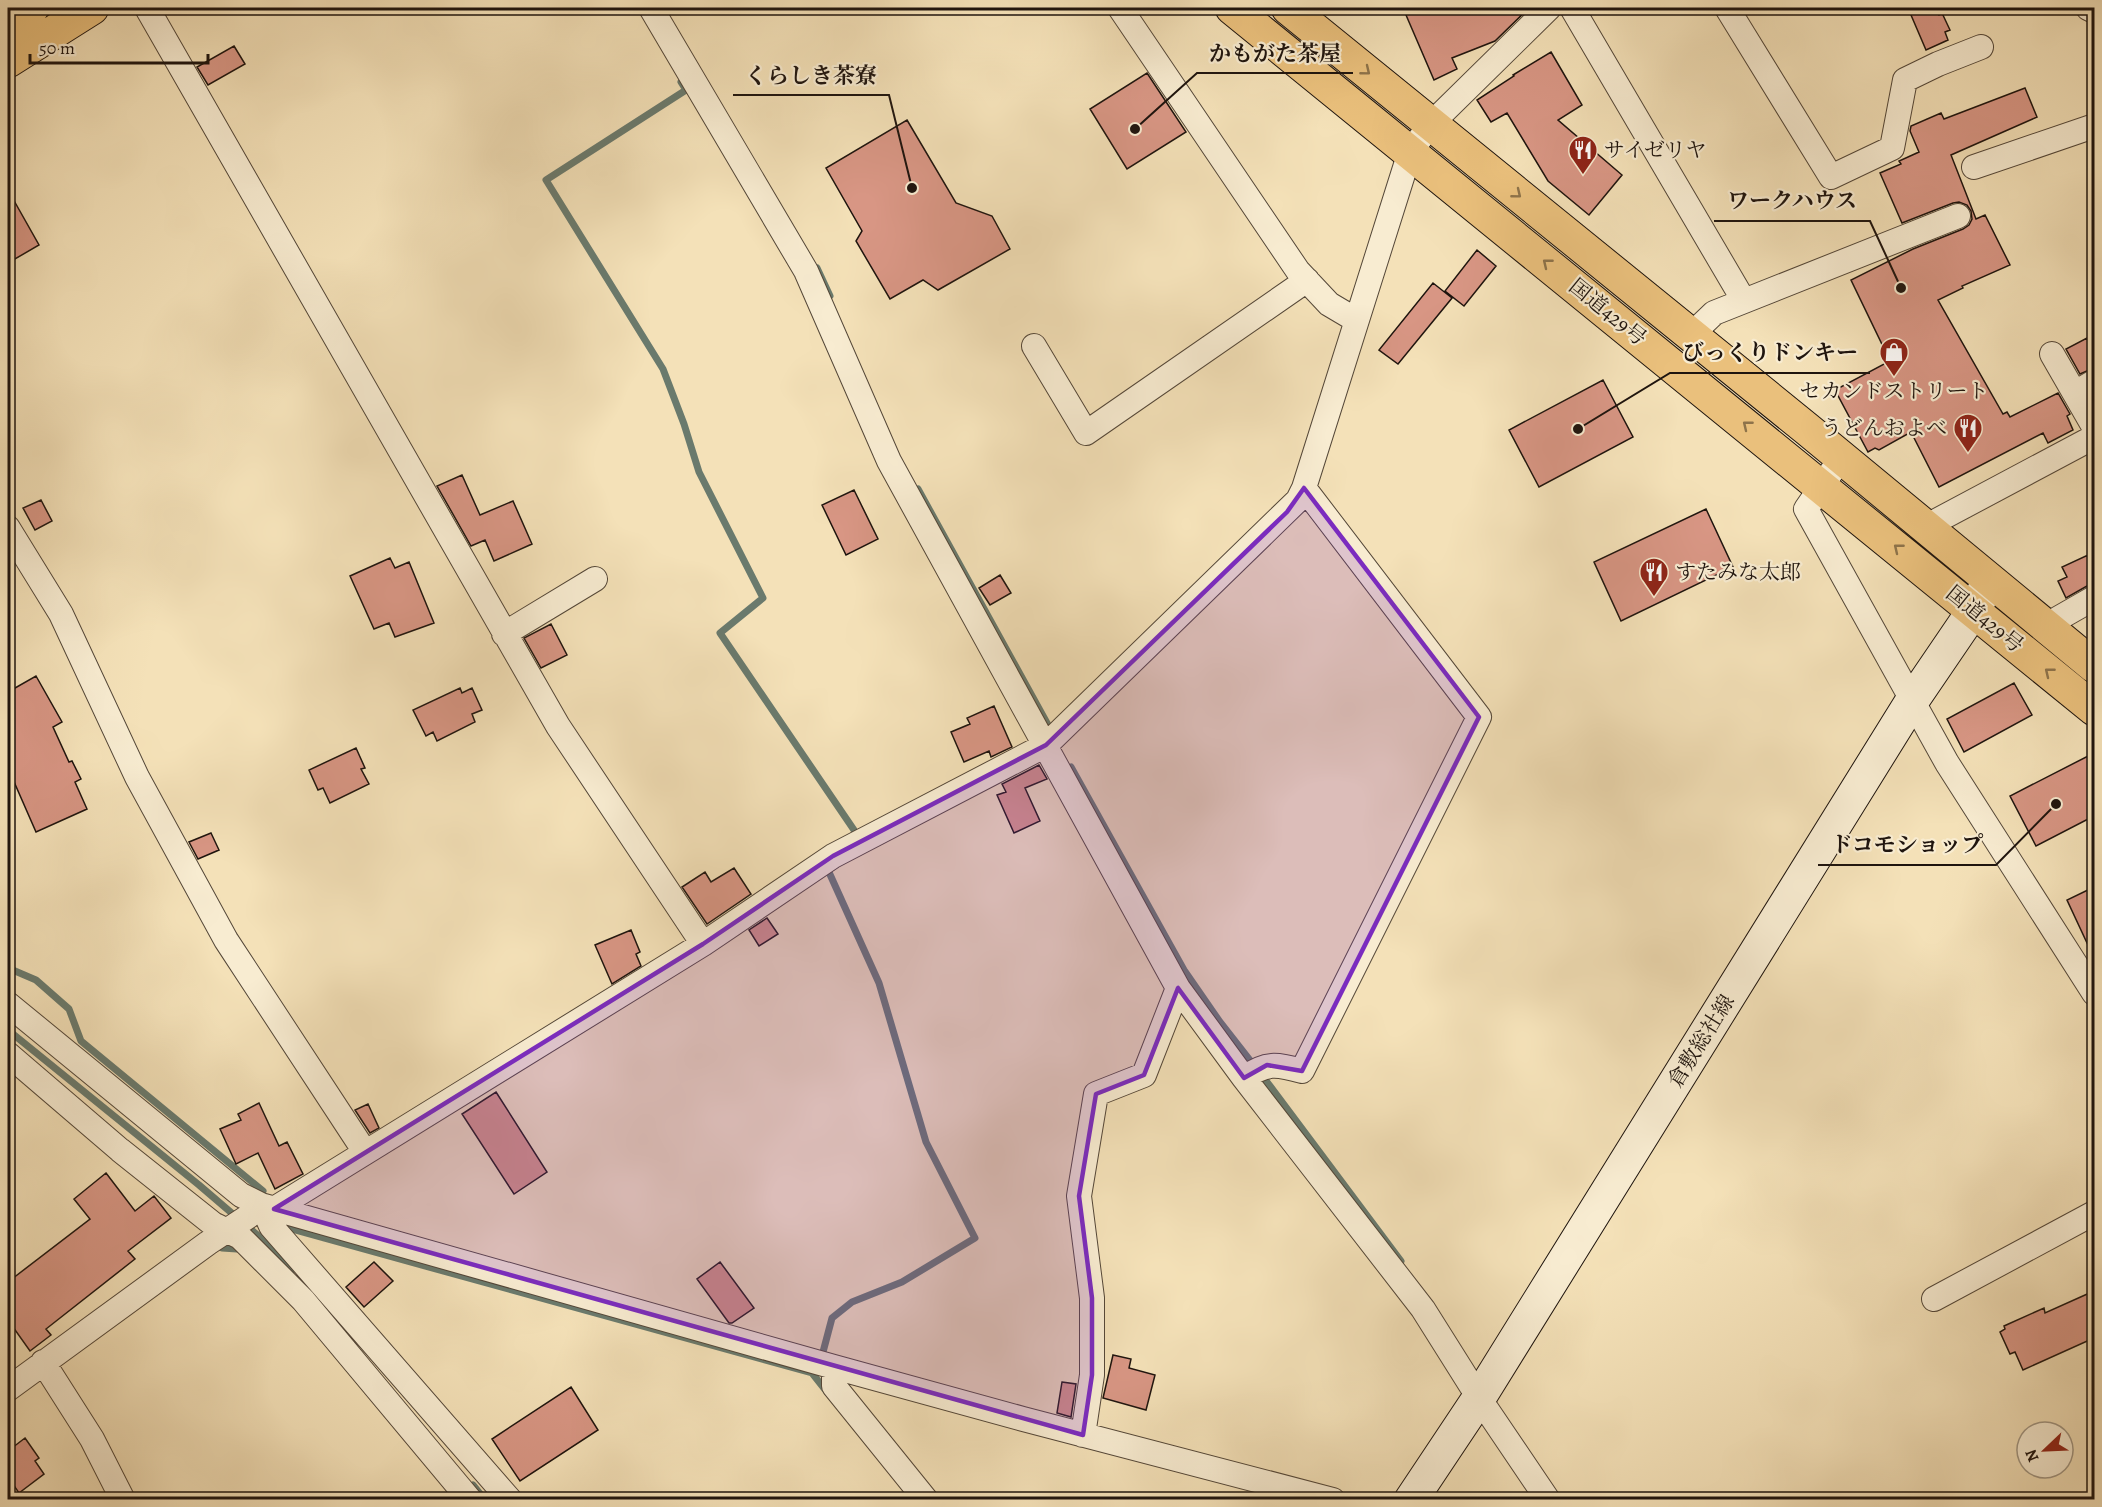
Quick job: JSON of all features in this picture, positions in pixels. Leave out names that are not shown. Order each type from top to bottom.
[{"type":"highway","points":[[8,23],[32,8]]},
{"type":"highway","points":[[8,61],[92,8]]},
{"type":"highway","name":"国道429号","points":[[1232,8],[2094,709]]},
{"type":"highway","name":"国道429号","points":[[1288,8],[2094,666]]},
{"type":"main road","name":"倉敷総社線","points":[[1411,1500],[1479,1398],[1912,701],[1974,610],[1990,581]]},
{"type":"street","points":[[147,8],[558,726],[703,944]]},
{"type":"street","points":[[651,8],[806,271],[889,461],[1052,739],[1178,988],[1250,1074],[1423,1309],[1479,1398],[1548,1500]]},
{"type":"street","points":[[1120,8],[1298,271],[1329,304],[1356,320]]},
{"type":"street","points":[[8,1389],[243,1222],[365,1152],[703,944],[833,856],[1052,739],[1298,500],[1304,488],[1410,152],[1431,124],[1549,8]]},
{"type":"street","points":[[1572,8],[1744,301]]},
{"type":"street","points":[[1727,8],[1831,177],[1892,148],[1905,80],[1981,47]]},
{"type":"street","points":[[2088,8],[2094,11]]},
{"type":"street","points":[[1974,167],[2094,126]]},
{"type":"street","points":[[1691,335],[1714,313],[1958,216]]},
{"type":"street","points":[[1034,345],[1086,434],[1307,280]]},
{"type":"street","points":[[2052,354],[2085,388],[2094,427]]},
{"type":"street","points":[[1925,527],[2094,437]]},
{"type":"street","points":[[1841,458],[1806,509],[1947,763],[2094,993]]},
{"type":"street","points":[[1250,1074],[1267,1065],[1302,1071],[1479,717],[1304,488]]},
{"type":"street","points":[[8,528],[60,614],[137,777],[226,940],[365,1152]]},
{"type":"street","points":[[504,634],[595,579]]},
{"type":"street","points":[[2045,626],[2094,598]]},
{"type":"street","points":[[1083,1435],[1092,1375],[1092,1298],[1079,1196],[1096,1094],[1144,1075],[1178,988]]},
{"type":"street","points":[[8,1004],[241,1195],[244,1241],[303,1300],[470,1500]]},
{"type":"street","points":[[8,1054],[120,1150],[213,1224],[243,1222],[267,1217],[271,1226],[510,1500]]},
{"type":"street","points":[[1934,1299],[2094,1212]]},
{"type":"street","points":[[243,1222],[834,1367],[1333,1500]]},
{"type":"street","points":[[43,1362],[92,1439],[123,1500]]},
{"type":"street","points":[[834,1367],[834,1386],[927,1500]]},
{"type":"highlighted area","points":[[1304,488],[1479,717],[1302,1071],[1267,1065],[1244,1078],[1178,988],[1144,1075],[1096,1094],[1079,1196],[1092,1298],[1092,1375],[1083,1435],[274,1209],[703,944],[833,856],[1046,745],[1287,512]]},
{"type":"building","points":[[1403,8],[1529,8],[1495,41],[1452,58],[1457,69],[1434,80]]},
{"type":"building","points":[[1908,8],[1936,8],[1939,15],[1942,13],[1950,30],[1945,32],[1948,40],[1926,50]]},
{"type":"building","points":[[234,46],[245,64],[208,85],[197,67]]},
{"type":"building","points":[[1551,52],[1582,105],[1558,120],[1622,175],[1589,215],[1548,181],[1507,113],[1491,122],[1477,100]]},
{"type":"building","points":[[1147,73],[1186,132],[1127,169],[1090,109]]},
{"type":"building","points":[[2025,88],[2037,117],[1951,155],[1976,219],[1985,215],[2010,265],[1962,286],[1963,288],[1938,300],[2003,414],[2007,412],[2010,417],[2058,393],[2070,414],[2067,416],[2073,430],[2048,443],[2043,433],[1939,487],[1911,432],[1879,450],[1875,448],[1868,452],[1835,390],[1890,361],[1851,280],[1913,249],[1963,229],[1972,219],[1967,205],[1959,202],[1902,223],[1880,173],[1901,164],[1899,161],[1919,152],[1910,131],[1911,126],[1941,113],[1944,119]]},
{"type":"building","points":[[907,120],[956,203],[992,216],[1010,249],[938,290],[923,280],[890,299],[856,241],[862,231],[826,168]]},
{"type":"building","points":[[8,190],[39,245],[8,263]]},
{"type":"building","points":[[1477,250],[1496,266],[1464,306],[1445,291]]},
{"type":"building","points":[[1433,283],[1452,298],[1398,364],[1379,350]]},
{"type":"building","points":[[2087,338],[2094,352],[2094,368],[2080,374],[2066,349]]},
{"type":"building","points":[[1603,380],[1633,437],[1539,487],[1509,430]]},
{"type":"building","points":[[462,475],[480,515],[513,501],[532,544],[494,561],[485,540],[471,546],[437,486]]},
{"type":"building","points":[[854,490],[878,539],[846,555],[822,505]]},
{"type":"building","points":[[41,500],[52,521],[35,530],[23,508]]},
{"type":"building","points":[[1706,509],[1733,567],[1621,621],[1594,562]]},
{"type":"building","points":[[2088,555],[2094,570],[2094,584],[2066,598],[2058,581],[2067,577],[2062,567]]},
{"type":"building","points":[[390,558],[395,568],[409,562],[434,623],[395,637],[389,623],[374,629],[350,576]]},
{"type":"building","points":[[1000,575],[1011,593],[990,605],[979,588]]},
{"type":"building","points":[[551,624],[567,655],[541,668],[524,638]]},
{"type":"building","points":[[36,676],[62,722],[53,727],[69,762],[72,761],[81,779],[75,782],[87,809],[36,832],[8,768],[8,692]]},
{"type":"building","points":[[2014,683],[2032,715],[1964,752],[1947,719]]},
{"type":"building","points":[[460,688],[462,693],[472,688],[482,710],[472,714],[475,722],[437,741],[433,732],[426,736],[413,710]]},
{"type":"building","points":[[994,706],[1012,747],[991,757],[989,751],[964,762],[951,732],[970,724],[967,718]]},
{"type":"building","points":[[356,748],[365,768],[361,769],[369,784],[330,803],[323,788],[318,790],[309,770]]},
{"type":"building","points":[[2094,753],[2094,816],[2036,846],[2010,796]]},
{"type":"building","points":[[1039,765],[1047,779],[1025,788],[1040,821],[1014,833],[997,795],[1006,792],[1002,784]]},
{"type":"building","points":[[211,833],[219,850],[198,859],[189,842]]},
{"type":"building","points":[[734,868],[751,894],[707,924],[682,887],[705,872],[711,882]]},
{"type":"building","points":[[2094,887],[2094,958],[2067,900]]},
{"type":"building","points":[[767,918],[778,934],[759,946],[749,930]]},
{"type":"building","points":[[631,930],[640,952],[636,954],[641,966],[612,984],[595,945]]},
{"type":"building","points":[[496,1092],[547,1172],[514,1194],[462,1114]]},
{"type":"building","points":[[259,1103],[279,1146],[287,1142],[303,1174],[275,1189],[258,1153],[236,1164],[220,1129],[241,1120],[238,1114]]},
{"type":"building","points":[[368,1104],[379,1128],[370,1133],[355,1110]]},
{"type":"building","points":[[106,1173],[135,1211],[154,1196],[171,1218],[128,1251],[135,1259],[46,1329],[51,1335],[30,1351],[8,1320],[8,1282],[90,1219],[74,1199]]},
{"type":"building","points":[[374,1262],[393,1281],[364,1307],[346,1287]]},
{"type":"building","points":[[720,1262],[754,1308],[732,1323],[729,1323],[697,1279]]},
{"type":"building","points":[[2094,1291],[2094,1338],[2023,1370],[2015,1352],[2010,1354],[2000,1332],[2005,1329],[2004,1326],[2044,1308],[2045,1313]]},
{"type":"building","points":[[1113,1355],[1131,1359],[1129,1368],[1155,1375],[1146,1410],[1103,1398]]},
{"type":"building","points":[[1062,1382],[1076,1384],[1071,1417],[1057,1413]]},
{"type":"building","points":[[571,1387],[598,1430],[520,1481],[492,1439]]},
{"type":"building","points":[[25,1438],[39,1458],[35,1461],[44,1474],[19,1493],[8,1477],[8,1451]]},
{"type":"waterway","points":[[681,82],[686,90],[546,180],[663,369],[699,472],[763,598],[720,633],[854,830]]},
{"type":"waterway","points":[[817,268],[830,296]]},
{"type":"waterway","points":[[918,489],[1053,734]]},
{"type":"waterway","points":[[1071,767],[1184,970],[1220,1022],[1401,1261]]},
{"type":"waterway","points":[[823,1352],[832,1318],[852,1302],[902,1282],[975,1238],[926,1142],[879,983],[828,870]]},
{"type":"waterway","points":[[8,968],[36,980],[69,1009],[81,1041],[263,1191]]},
{"type":"waterway","points":[[8,1030],[199,1185],[262,1239],[291,1272]]},
{"type":"waterway","points":[[290,1224],[295,1230],[812,1373],[827,1392]]},
{"type":"waterway","points":[[217,1244],[222,1248],[237,1249]]},
{"type":"waterway","points":[[473,1485],[485,1500]]},
{"type":"place","name":"かもがた茶屋","points":[[1135,129]]},
{"type":"place","name":"サイゼリヤ","points":[[1583,176]]},
{"type":"place","name":"くらしき茶寮","points":[[912,188]]},
{"type":"place","name":"ワークハウス","points":[[1901,288]]},
{"type":"place","name":"セカンドストリート","points":[[1894,378]]},
{"type":"place","name":"びっくりドンキー","points":[[1578,429]]},
{"type":"place","name":"うどんおよべ","points":[[1968,454]]},
{"type":"place","name":"すたみな太郎","points":[[1654,598]]},
{"type":"place","name":"ドコモショップ","points":[[2056,804]]}]
